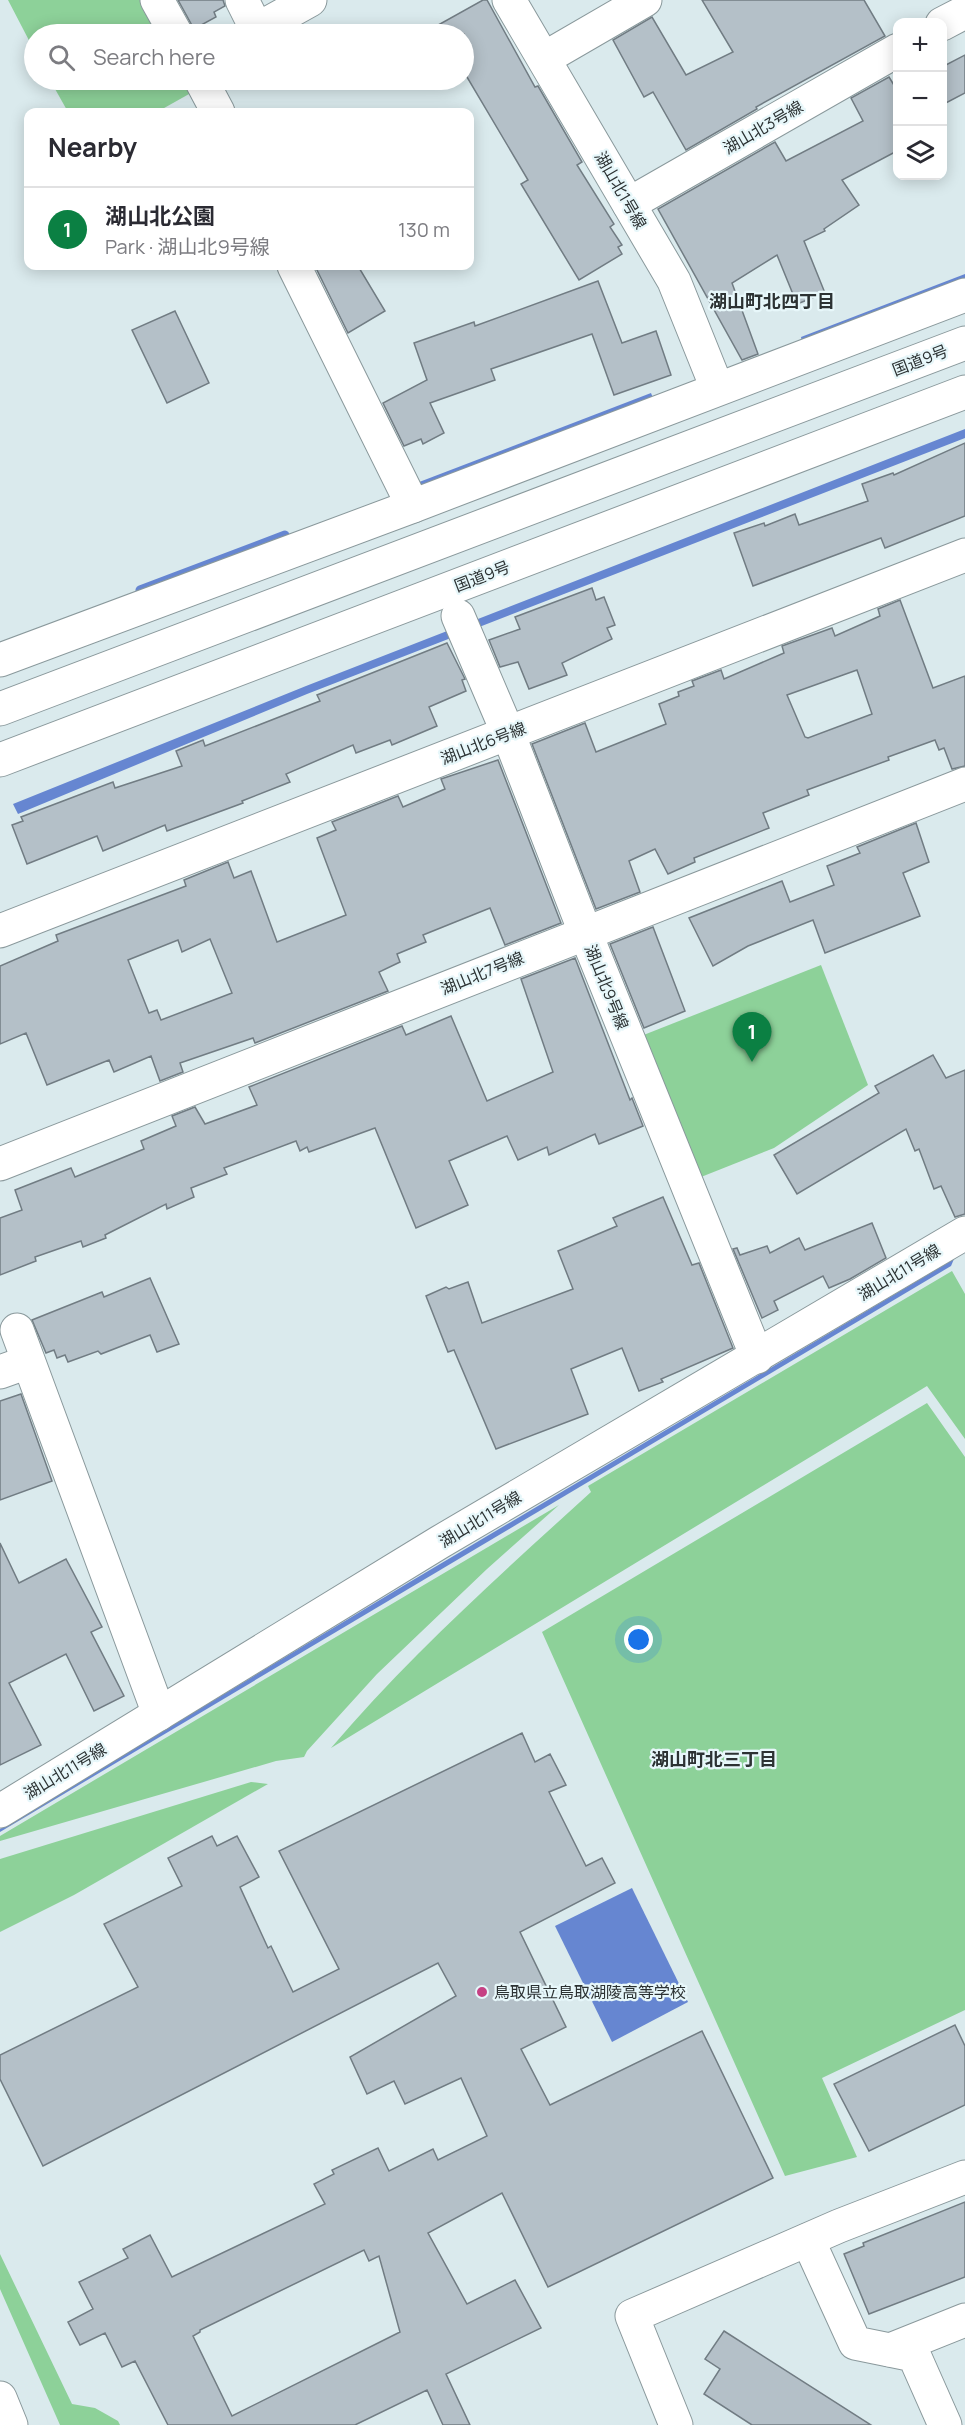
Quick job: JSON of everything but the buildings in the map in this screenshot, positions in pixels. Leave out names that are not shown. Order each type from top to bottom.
[{"type":"main road","points":[[157,0],[170,24]]},
{"type":"main road","points":[[242,0],[250,24]]},
{"type":"main road","points":[[267,24],[310,0]]},
{"type":"main road","name":"湖山北1号線","points":[[509,0],[674,281],[717,388]]},
{"type":"main road","points":[[545,58],[645,0]]},
{"type":"main road","points":[[947,21],[965,12]]},
{"type":"main road","name":"湖山北3号線","points":[[629,204],[893,52]]},
{"type":"main road","points":[[206,90],[216,108]]},
{"type":"main road","points":[[296,270],[413,506]]},
{"type":"main road","points":[[0,660],[413,506],[965,295]]},
{"type":"main road","name":"国道9号","points":[[0,709],[965,343]]},
{"type":"main road","name":"国道9号","points":[[0,760],[965,392]]},
{"type":"main road","name":"湖山北6号線","points":[[0,931],[965,555]]},
{"type":"main road","name":"湖山北9号線","points":[[458,616],[508,733],[585,932],[757,1357]]},
{"type":"main road","name":"湖山北7号線","points":[[0,1164],[965,784]]},
{"type":"main road","name":"湖山北11号線","points":[[0,1811],[440,1542],[757,1357],[962,1241]]},
{"type":"main road","points":[[17,1330],[14,1367],[159,1714]]},
{"type":"main road","points":[[676,2425],[632,2316],[808,2240],[965,2177]]},
{"type":"main road","points":[[808,2240],[855,2343],[914,2355],[945,2425]]},
{"type":"main road","points":[[890,2350],[965,2320]]},
{"type":"main road","points":[[0,2398],[11,2425]]},
{"type":"green space","points":[[8,0],[152,0],[165,24],[24,24],[24,31]]},
{"type":"green space","points":[[56,90],[196,90],[164,108],[66,108]]},
{"type":"green space","points":[[821,965],[868,1085],[774,1148],[696,1179],[636,1038]]},
{"type":"green space","points":[[952,1271],[965,1294],[965,1439],[927,1386],[331,1748],[424,1648],[591,1492],[588,1486]]},
{"type":"green space","points":[[927,1403],[965,1457],[965,2010],[822,2078],[857,2157],[785,2176],[542,1632]]},
{"type":"green space","points":[[559,1505],[487,1569],[377,1674],[304,1757],[276,1761],[0,1841],[0,1836]]},
{"type":"green space","points":[[251,1782],[268,1784],[74,1895],[0,1932],[0,1859]]},
{"type":"green space","points":[[0,2254],[72,2404],[95,2408],[118,2421],[120,2425],[60,2425],[0,2289]]},
{"type":"water","points":[[965,274],[965,280],[802,342],[801,337]]},
{"type":"water","points":[[651,393],[653,398],[416,489],[414,484]]},
{"type":"water","points":[[965,429],[965,438],[307,694],[18,814],[13,804],[306,686]]},
{"type":"water","points":[[954,1259],[951,1266],[0,1832],[0,1829],[408,1583]]},
{"type":"water","points":[[632,1888],[688,2002],[612,2042],[555,1926]]},
{"type":"waterway","points":[[140,590],[285,535]]},
{"type":"place","name":"湖山北公園","points":[[752,1062]]},
{"type":"place","name":"鳥取県立鳥取湖陵高等学校","points":[[482,1992]]},
{"type":"district","name":"湖山町北四丁目","points":[[772,302]]},
{"type":"district","name":"湖山町北三丁目","points":[[714,1760]]}]
